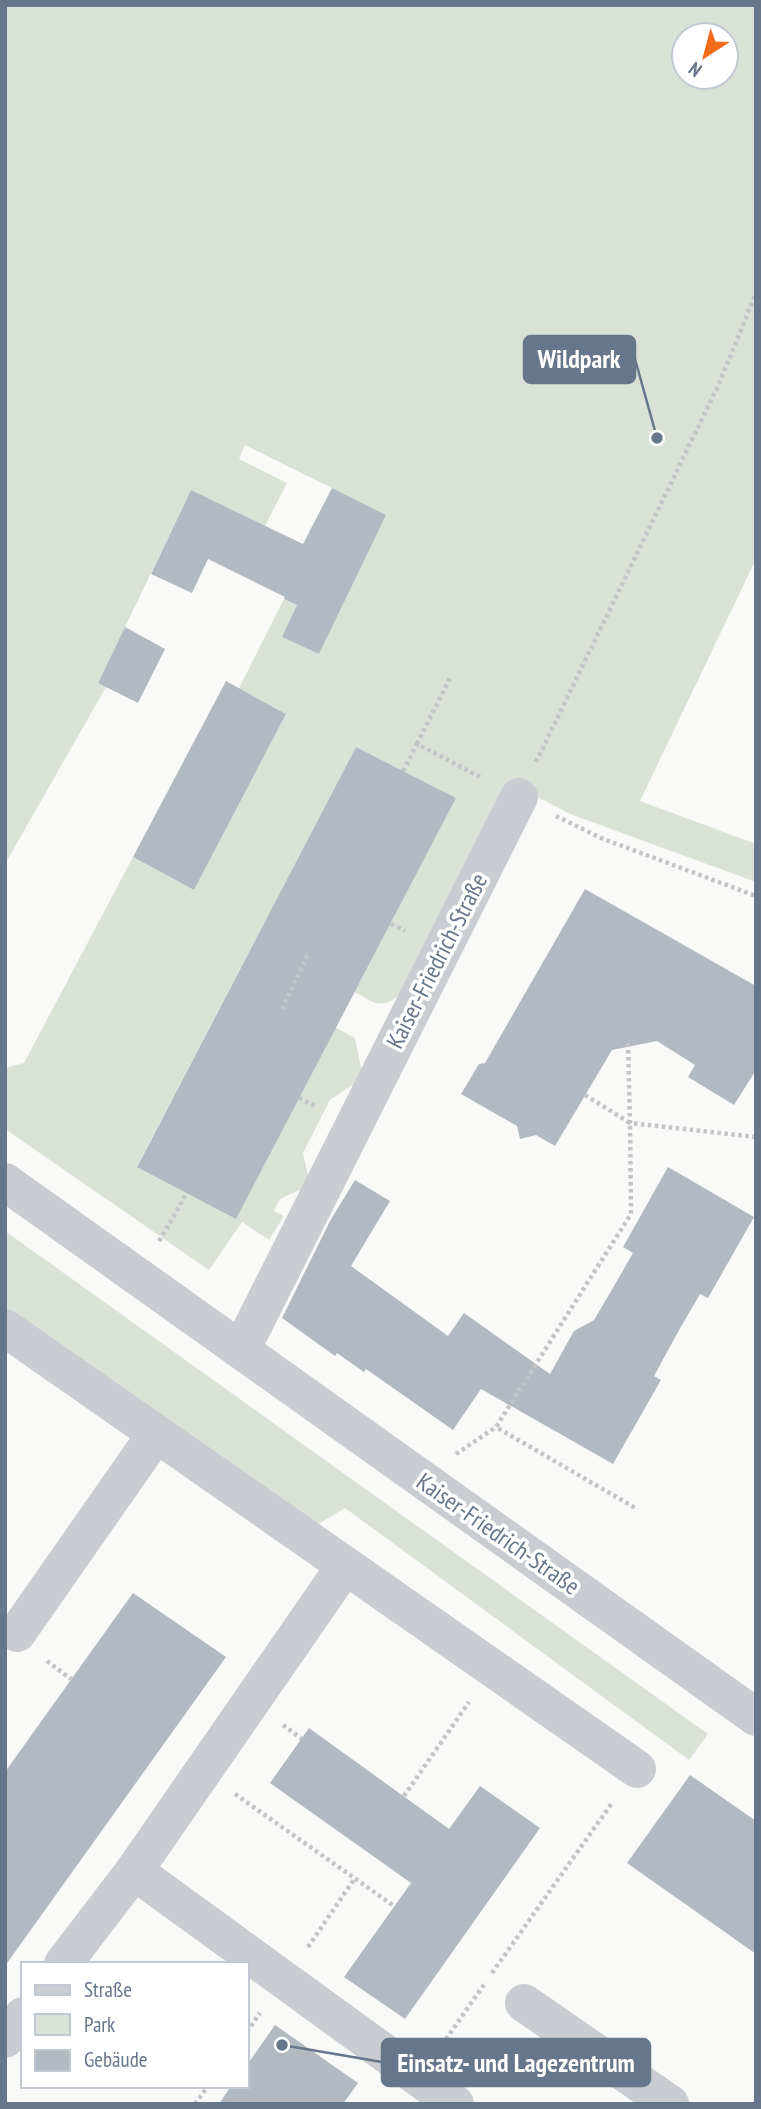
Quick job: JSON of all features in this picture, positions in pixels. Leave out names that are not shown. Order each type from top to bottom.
[{"type":"street","name":"Kaiser-Friedrich-Straße","points":[[241,1350],[519,797]]},
{"type":"street","name":"Kaiser-Friedrich-Straße","points":[[5,1182],[756,1717]]},
{"type":"street","points":[[5,1328],[637,1769]]},
{"type":"street","points":[[9,1636],[156,1434]]},
{"type":"street","points":[[65,1962],[134,1871],[345,1566]]},
{"type":"street","points":[[134,1871],[455,2104]]},
{"type":"street","points":[[524,2003],[670,2104]]},
{"type":"street","points":[[5,2039],[21,2019]]},
{"type":"path","points":[[519,797],[718,386],[756,293]]},
{"type":"path","points":[[403,771],[450,678]]},
{"type":"path","points":[[416,744],[601,838],[756,896]]},
{"type":"path","points":[[282,1009],[308,954]]},
{"type":"path","points":[[628,1043],[631,1214],[496,1427],[637,1508]]},
{"type":"path","points":[[585,1095],[630,1123],[756,1137]]},
{"type":"path","points":[[153,1251],[187,1194]]},
{"type":"path","points":[[404,1797],[493,1669]]},
{"type":"path","points":[[419,2077],[637,1769]]},
{"type":"path","points":[[203,1770],[394,1906]]},
{"type":"path","points":[[285,1980],[355,1878]]},
{"type":"path","points":[[195,2104],[207,2088]]},
{"type":"green space","points":[[5,5],[756,5],[756,559],[640,801],[756,844],[756,882],[570,814],[511,783],[399,995],[382,1004],[375,1003],[317,972],[360,982],[455,798],[356,747],[137,1166],[303,1010],[355,1038],[363,1078],[330,1100],[303,1153],[310,1185],[280,1199],[274,1211],[284,1216],[269,1240],[242,1222],[209,1270],[5,1129],[5,1068],[24,1063],[133,857],[194,890],[286,714],[239,688],[284,599],[297,605],[283,637],[319,654],[365,557],[310,530],[315,522],[386,515],[245,445],[239,459],[287,483],[265,526],[191,490],[98,683],[106,687],[5,864]]},
{"type":"green space","points":[[5,1231],[708,1734],[689,1760],[345,1508],[315,1526],[5,1307]]},
{"type":"building","points":[[332,488],[386,515],[319,654],[282,637],[297,605],[208,559],[192,593],[151,574],[191,490],[303,544]]},
{"type":"building","points":[[125,627],[165,649],[138,703],[98,683]]},
{"type":"building","points":[[226,681],[286,714],[194,890],[133,857]]},
{"type":"building","points":[[356,747],[456,798],[236,1219],[137,1167]]},
{"type":"building","points":[[585,889],[756,986],[756,1070],[734,1105],[688,1077],[695,1065],[657,1041],[612,1050],[555,1146],[536,1135],[520,1139],[517,1126],[461,1094],[479,1064],[485,1063]]},
{"type":"building","points":[[668,1167],[754,1217],[708,1298],[700,1294],[678,1332],[654,1376],[661,1380],[613,1464],[481,1389],[453,1430],[366,1369],[364,1372],[337,1353],[335,1356],[282,1318],[330,1221],[355,1180],[390,1201],[351,1266],[448,1336],[464,1313],[550,1374],[574,1331],[594,1320],[633,1253],[623,1247]]},
{"type":"building","points":[[133,1593],[226,1657],[5,1966],[5,1772]]},
{"type":"building","points":[[309,1728],[449,1829],[480,1786],[540,1828],[405,2019],[344,1977],[411,1883],[270,1783]]},
{"type":"building","points":[[690,1775],[756,1821],[756,1954],[627,1863]]},
{"type":"building","points":[[275,2025],[358,2083],[343,2104],[219,2104],[230,2088],[248,2088],[248,2064]]},
{"type":"place","name":"Wildpark","points":[[657,438]]},
{"type":"place","name":"Einsatz- und Lagezentrum","points":[[282,2045]]}]
